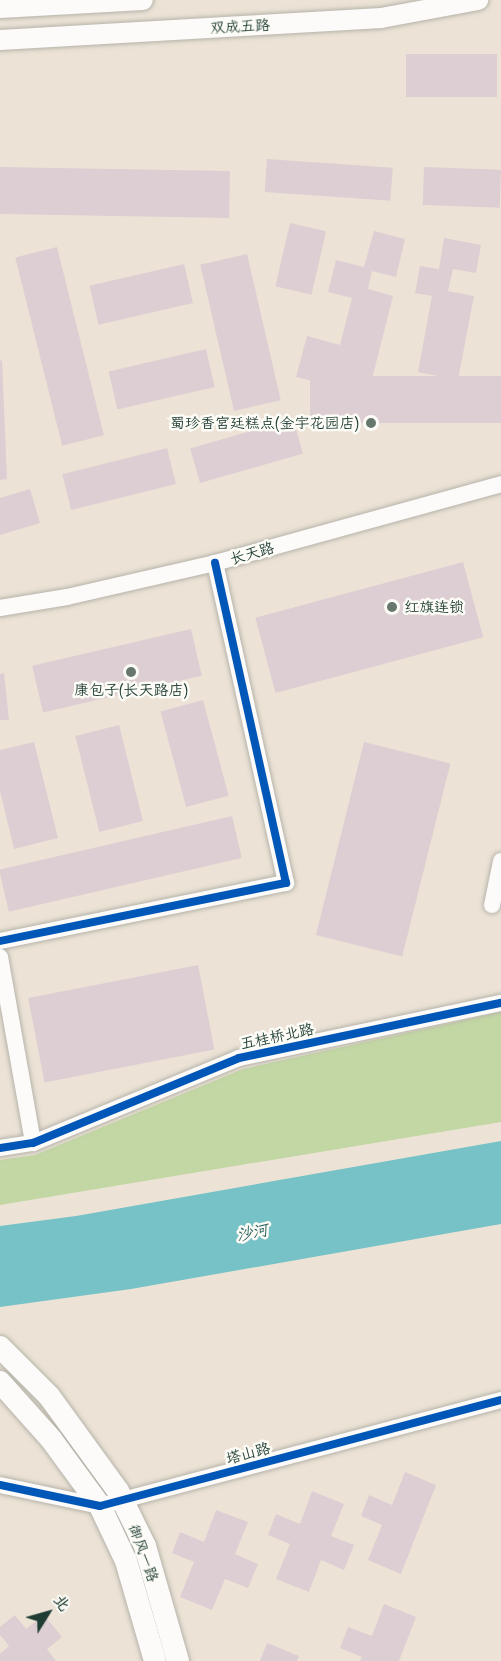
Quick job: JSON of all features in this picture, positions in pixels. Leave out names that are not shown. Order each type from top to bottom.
[{"type":"main road","name":"御风一路","points":[[0,1347],[49,1396],[123,1500],[145,1546],[178,1661]]},
{"type":"main road","name":"御风一路","points":[[0,1382],[25,1407],[100,1506],[126,1561],[155,1661]]},
{"type":"street","points":[[0,8],[143,0]]},
{"type":"street","name":"双成五路","points":[[0,40],[381,18],[478,0]]},
{"type":"street","name":"长天路","points":[[0,608],[67,597],[215,563],[501,484]]},
{"type":"street","points":[[0,940],[286,883],[215,563]]},
{"type":"street","points":[[492,905],[501,861]]},
{"type":"street","points":[[0,957],[33,1143]]},
{"type":"street","name":"五桂桥北路","points":[[0,1148],[33,1143],[239,1058],[501,1003]]},
{"type":"street","name":"塔山路","points":[[0,1485],[100,1506],[501,1400]]},
{"type":"green space","points":[[501,1012],[501,1122],[0,1205],[0,1160],[35,1155],[243,1069]]},
{"type":"water","name":"沙河","points":[[501,1141],[501,1224],[131,1289],[0,1307],[0,1226],[76,1216]]},
{"type":"building","points":[[406,54],[497,54],[497,97],[406,97]]},
{"type":"building","points":[[267,159],[393,168],[390,201],[265,192]]},
{"type":"building","points":[[0,167],[230,171],[229,218],[0,214]]},
{"type":"building","points":[[424,167],[501,170],[500,208],[423,205]]},
{"type":"building","points":[[290,223],[326,231],[311,295],[275,286]]},
{"type":"building","points":[[374,231],[405,239],[396,277],[372,271],[368,289],[393,296],[368,395],[296,377],[307,336],[340,345],[352,298],[328,292],[336,260],[364,267]]},
{"type":"building","points":[[444,238],[481,245],[476,273],[453,269],[448,291],[474,296],[458,380],[418,372],[432,296],[415,293],[420,266],[439,269]]},
{"type":"building","points":[[57,247],[104,435],[62,446],[15,257]]},
{"type":"building","points":[[247,254],[281,400],[234,411],[200,265]]},
{"type":"building","points":[[184,264],[193,303],[98,325],[89,286]]},
{"type":"building","points":[[206,349],[215,387],[117,409],[109,371]]},
{"type":"building","points":[[2,360],[7,479],[0,480],[0,361]]},
{"type":"building","points":[[310,376],[501,376],[501,423],[310,423]]},
{"type":"building","points":[[293,419],[303,454],[200,483],[190,448]]},
{"type":"building","points":[[167,448],[176,484],[71,510],[62,474]]},
{"type":"building","points":[[30,489],[40,523],[0,535],[0,498]]},
{"type":"building","points":[[463,562],[483,637],[276,693],[255,618]]},
{"type":"building","points":[[191,629],[202,676],[43,712],[32,666]]},
{"type":"building","points":[[4,673],[9,720],[0,720],[0,674]]},
{"type":"building","points":[[203,700],[229,796],[186,807],[160,711]]},
{"type":"building","points":[[119,725],[143,821],[99,832],[75,736]]},
{"type":"building","points":[[34,742],[58,838],[14,849],[0,791],[0,750]]},
{"type":"building","points":[[364,742],[450,764],[402,957],[316,935]]},
{"type":"building","points":[[232,816],[242,858],[9,912],[0,870]]},
{"type":"building","points":[[198,965],[214,1049],[45,1082],[28,998]]},
{"type":"building","points":[[405,1472],[436,1485],[401,1574],[368,1560],[382,1525],[361,1516],[369,1495],[392,1505]]},
{"type":"building","points":[[312,1491],[344,1504],[331,1536],[354,1545],[344,1570],[321,1560],[309,1592],[276,1579],[290,1544],[268,1535],[276,1514],[300,1524]]},
{"type":"building","points":[[216,1510],[248,1522],[235,1554],[258,1564],[248,1588],[225,1579],[212,1610],[180,1597],[194,1562],[172,1553],[180,1532],[204,1542]]},
{"type":"building","points":[[384,1604],[416,1617],[399,1661],[360,1661],[362,1657],[340,1648],[348,1627],[372,1636]]},
{"type":"building","points":[[15,1615],[26,1629],[44,1615],[62,1637],[47,1649],[56,1661],[0,1661],[0,1654],[9,1646],[0,1635],[0,1627]]},
{"type":"building","points":[[267,1643],[299,1656],[297,1661],[260,1661]]},
{"type":"cycle path","points":[[0,941],[286,883],[215,563]]},
{"type":"cycle path","points":[[0,1148],[33,1143],[239,1058],[501,1003]]},
{"type":"cycle path","points":[[0,1485],[100,1506],[501,1400]]},
{"type":"place","name":"蜀珍香宫廷糕点(金宇花园店)","points":[[371,423]]},
{"type":"place","name":"红旗连锁","points":[[392,607]]},
{"type":"place","name":"康包子(长天路店)","points":[[131,672]]}]
